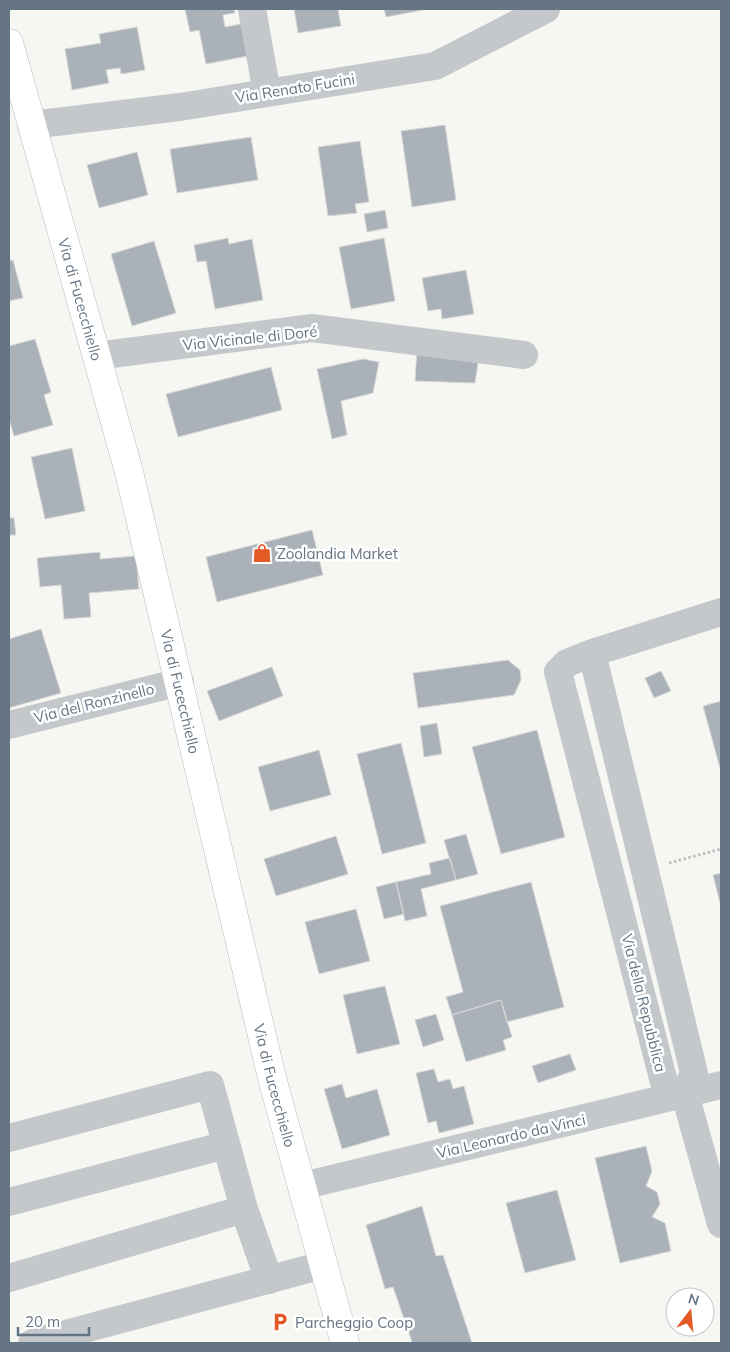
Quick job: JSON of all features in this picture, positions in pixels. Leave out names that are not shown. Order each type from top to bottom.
[{"type":"main road","name":"Via di Fucecchiello","points":[[9,44],[129,472],[272,1078],[345,1343]]},
{"type":"street","points":[[252,9],[267,93]]},
{"type":"street","name":"Via Renato Fucini","points":[[31,125],[180,107],[435,66],[546,9]]},
{"type":"street","name":"Via Vicinale di Doré","points":[[96,356],[312,328],[524,355]]},
{"type":"street","points":[[721,612],[592,653],[694,1073],[685,1094],[721,1224]]},
{"type":"street","name":"Via della Repubblica","points":[[592,653],[567,663],[558,672],[665,1086],[685,1094]]},
{"type":"street","name":"Via del Ronzinello","points":[[9,725],[180,682]]},
{"type":"street","points":[[9,1138],[210,1085],[244,1209],[269,1280]]},
{"type":"street","name":"Via Leonardo da Vinci","points":[[302,1186],[721,1085]]},
{"type":"street","points":[[9,1202],[226,1144]]},
{"type":"street","points":[[9,1278],[244,1209]]},
{"type":"street","points":[[32,1343],[322,1265]]},
{"type":"path","points":[[664,864],[721,849]]},
{"type":"building","points":[[185,9],[234,9],[235,13],[223,15],[225,27],[241,24],[248,56],[206,64],[199,30],[190,32]]},
{"type":"building","points":[[294,9],[338,9],[341,26],[298,33]]},
{"type":"building","points":[[384,9],[423,9],[423,10],[386,17]]},
{"type":"building","points":[[137,27],[145,70],[121,74],[120,68],[106,70],[109,83],[72,90],[65,49],[101,43],[99,34]]},
{"type":"building","points":[[445,125],[456,200],[412,207],[401,131]]},
{"type":"building","points":[[251,137],[258,180],[177,193],[170,149]]},
{"type":"building","points":[[360,141],[369,202],[355,204],[357,213],[328,216],[318,147]]},
{"type":"building","points":[[137,152],[148,195],[99,208],[87,165]]},
{"type":"building","points":[[385,210],[388,228],[367,232],[364,214]]},
{"type":"building","points":[[228,238],[229,244],[252,239],[263,300],[215,309],[206,261],[197,262],[194,245]]},
{"type":"building","points":[[384,238],[395,301],[351,309],[339,247]]},
{"type":"building","points":[[154,241],[176,313],[132,326],[111,254]]},
{"type":"building","points":[[13,260],[23,298],[9,301],[9,261]]},
{"type":"building","points":[[466,270],[474,314],[442,319],[441,309],[428,311],[422,278]]},
{"type":"building","points":[[35,339],[51,392],[44,395],[53,425],[14,436],[9,419],[9,346]]},
{"type":"building","points":[[417,349],[479,356],[475,383],[415,381]]},
{"type":"building","points":[[363,359],[379,362],[373,393],[341,401],[347,435],[332,439],[317,369]]},
{"type":"building","points":[[271,367],[282,410],[178,437],[166,394]]},
{"type":"building","points":[[72,448],[85,511],[45,519],[31,457]]},
{"type":"building","points":[[9,518],[14,518],[16,535],[9,535]]},
{"type":"building","points":[[312,530],[323,575],[217,602],[206,557]]},
{"type":"building","points":[[100,552],[100,559],[136,556],[139,589],[89,593],[91,617],[64,619],[61,585],[40,587],[37,558]]},
{"type":"building","points":[[41,629],[61,693],[9,708],[9,639]]},
{"type":"building","points":[[508,660],[520,670],[521,680],[514,695],[418,708],[413,673]]},
{"type":"building","points":[[272,667],[283,696],[219,721],[207,691]]},
{"type":"building","points":[[661,671],[671,691],[654,698],[645,678]]},
{"type":"building","points":[[721,701],[721,772],[703,706]]},
{"type":"building","points":[[437,723],[442,754],[424,757],[420,726]]},
{"type":"building","points":[[537,730],[565,837],[501,854],[472,747]]},
{"type":"building","points":[[401,743],[426,843],[382,854],[357,754]]},
{"type":"building","points":[[319,750],[331,795],[270,811],[258,767]]},
{"type":"building","points":[[466,834],[478,874],[456,880],[444,840]]},
{"type":"building","points":[[336,836],[348,874],[276,896],[264,859]]},
{"type":"building","points":[[450,858],[456,880],[421,889],[427,916],[405,921],[396,882],[431,874],[429,863]]},
{"type":"building","points":[[721,873],[721,907],[713,875]]},
{"type":"building","points":[[396,882],[404,914],[384,919],[376,887]]},
{"type":"building","points":[[531,882],[564,1007],[507,1022],[501,1000],[452,1015],[446,997],[463,992],[440,906]]},
{"type":"building","points":[[356,909],[370,961],[319,974],[305,922]]},
{"type":"building","points":[[385,986],[400,1044],[357,1054],[343,995]]},
{"type":"building","points":[[501,1000],[512,1037],[503,1040],[506,1050],[466,1062],[452,1015]]},
{"type":"building","points":[[436,1014],[444,1040],[423,1047],[415,1020]]},
{"type":"building","points":[[570,1054],[576,1070],[538,1083],[532,1066]]},
{"type":"building","points":[[434,1069],[438,1082],[450,1079],[453,1089],[464,1086],[474,1124],[439,1133],[436,1121],[428,1123],[416,1073]]},
{"type":"building","points":[[342,1084],[346,1098],[377,1089],[390,1135],[342,1149],[324,1089]]},
{"type":"building","points":[[646,1146],[652,1171],[646,1186],[657,1192],[660,1204],[652,1217],[665,1223],[671,1251],[620,1263],[595,1158]]},
{"type":"building","points":[[557,1190],[576,1260],[525,1273],[506,1203]]},
{"type":"building","points":[[422,1206],[436,1256],[443,1255],[472,1343],[408,1343],[412,1342],[393,1287],[385,1289],[366,1225]]},
{"type":"place","name":"Zoolandia Market","points":[[262,553]]},
{"type":"place","name":"Parcheggio Coop","points":[[280,1322]]}]
